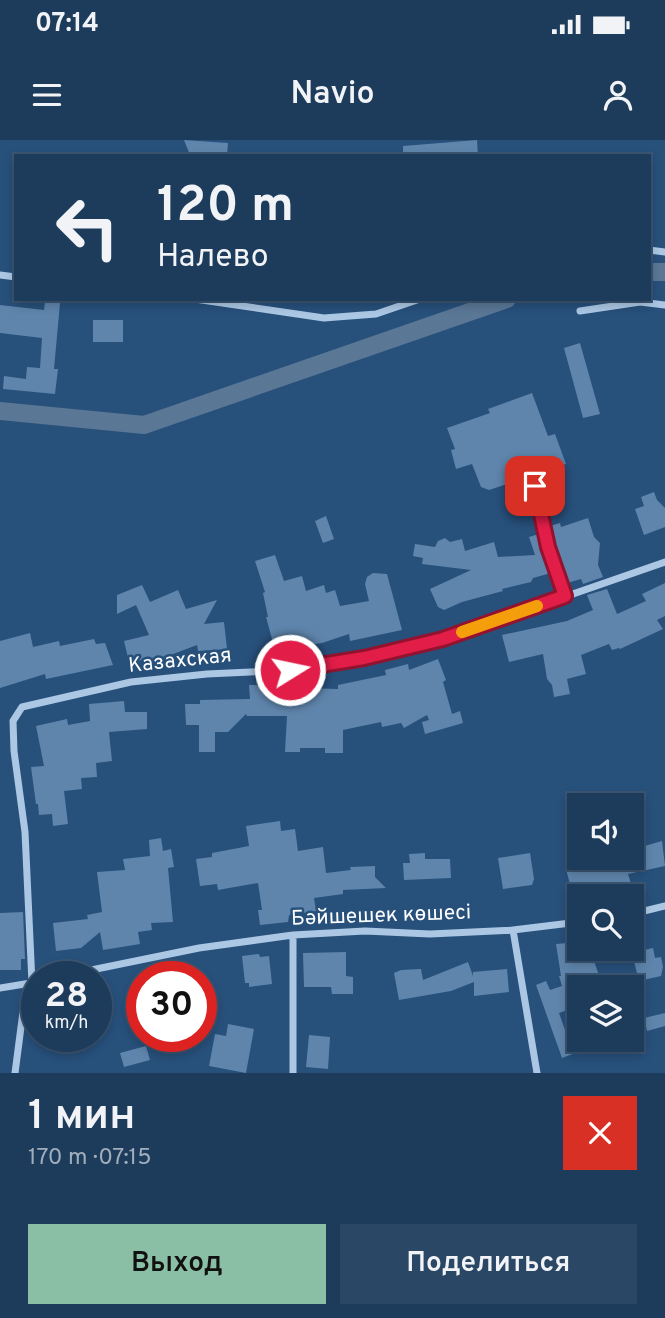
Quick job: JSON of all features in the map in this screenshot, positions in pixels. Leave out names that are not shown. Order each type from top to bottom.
[{"type":"street","points":[[212,301],[324,318],[376,314],[415,301]]},
{"type":"street","points":[[580,311],[640,302],[665,304]]},
{"type":"street","points":[[535,486],[548,547],[565,596]]},
{"type":"street","name":"Казахская","points":[[33,961],[25,832],[14,751],[13,721],[22,707],[131,682],[207,674],[290,670],[364,658],[443,639],[665,562]]},
{"type":"street","points":[[644,911],[665,906]]},
{"type":"street","name":"Бәйшешек көшесі","points":[[112,966],[199,948],[293,935],[365,931],[430,934],[513,930],[567,923]]},
{"type":"street","points":[[513,930],[537,1073]]},
{"type":"street","points":[[293,935],[293,1073]]},
{"type":"street","points":[[0,988],[21,984]]},
{"type":"street","points":[[15,1073],[21,1027]]},
{"type":"building","points":[[184,140],[228,143],[227,154],[190,154]]},
{"type":"building","points":[[477,140],[478,154],[403,154],[403,146]]},
{"type":"building","points":[[45,302],[60,303],[54,369],[58,369],[55,394],[3,389],[4,376],[26,379],[27,367],[40,368],[42,338],[0,333],[0,305],[44,310]]},
{"type":"building","points":[[93,320],[123,320],[123,342],[93,342]]},
{"type":"building","points":[[580,343],[600,414],[583,418],[564,348]]},
{"type":"building","points":[[532,393],[548,436],[555,434],[566,464],[489,490],[481,487],[472,464],[456,469],[451,450],[455,449],[447,428],[490,413],[488,409]]},
{"type":"building","points":[[654,492],[665,508],[665,527],[644,535],[635,509],[644,506],[641,497]]},
{"type":"building","points":[[326,516],[334,539],[323,543],[315,521]]},
{"type":"building","points":[[588,518],[594,537],[600,543],[598,565],[603,577],[583,584],[581,579],[567,583],[550,526],[560,523],[561,527]]},
{"type":"building","points":[[539,534],[551,573],[444,610],[438,607],[430,589],[471,570],[422,564],[423,558],[413,556],[415,544],[435,547],[438,541],[445,538],[450,542],[462,539],[465,551],[494,542],[498,557],[535,555],[529,537]]},
{"type":"building","points":[[275,555],[284,581],[302,576],[306,591],[324,585],[326,593],[335,590],[340,606],[369,601],[365,584],[367,577],[373,573],[387,574],[402,630],[350,641],[349,634],[322,643],[275,650],[266,617],[265,592],[255,561]]},
{"type":"building","points":[[665,583],[665,616],[657,620],[663,629],[620,649],[612,650],[609,644],[581,655],[586,674],[567,679],[570,694],[554,697],[552,685],[547,679],[543,654],[509,662],[502,635],[567,621],[593,610],[587,595],[607,589],[617,614],[646,601],[642,594]]},
{"type":"building","points":[[142,585],[150,602],[178,590],[186,609],[217,600],[204,624],[224,622],[227,649],[198,651],[197,645],[168,656],[129,662],[124,641],[149,635],[136,605],[117,614],[117,595]]},
{"type":"building","points":[[30,633],[33,647],[59,641],[60,646],[94,639],[96,644],[105,643],[113,665],[46,679],[45,674],[0,688],[0,641]]},
{"type":"building","points":[[438,659],[446,680],[443,682],[452,714],[460,711],[463,723],[425,734],[422,722],[429,720],[427,715],[404,728],[401,723],[382,727],[381,722],[343,730],[343,753],[325,753],[325,748],[300,748],[300,752],[285,752],[287,716],[246,714],[228,732],[215,732],[215,752],[199,752],[199,725],[186,725],[185,704],[200,704],[200,700],[250,699],[249,685],[304,685],[304,688],[338,689],[338,685],[386,675],[385,670],[408,664],[409,670]]},
{"type":"building","points":[[124,701],[125,712],[147,712],[147,729],[109,732],[112,761],[96,763],[97,777],[81,778],[82,789],[64,791],[68,824],[53,826],[52,814],[39,815],[36,804],[31,767],[44,766],[36,726],[67,719],[68,725],[90,721],[89,704]]},
{"type":"building","points":[[280,821],[281,831],[295,829],[298,851],[323,847],[326,873],[351,870],[350,867],[375,866],[375,877],[386,888],[343,890],[343,894],[314,898],[316,911],[289,915],[288,922],[260,925],[258,910],[262,910],[258,883],[218,890],[217,884],[200,886],[196,859],[249,846],[246,826]]},
{"type":"building","points":[[161,838],[163,851],[171,849],[174,867],[168,868],[173,922],[151,923],[152,930],[138,932],[140,944],[103,950],[100,932],[81,948],[56,951],[53,923],[88,919],[87,915],[102,912],[97,872],[125,870],[123,859],[150,856],[149,840]]},
{"type":"building","points":[[662,841],[665,866],[628,874],[631,884],[570,884],[567,869],[644,870],[644,846]]},
{"type":"building","points":[[425,853],[425,859],[450,859],[451,878],[404,880],[403,863],[410,863],[409,854]]},
{"type":"building","points":[[530,853],[534,879],[532,885],[503,889],[498,858]]},
{"type":"building","points":[[23,912],[25,959],[21,959],[21,970],[0,970],[0,913]]},
{"type":"building","points":[[567,943],[567,961],[594,961],[599,975],[567,975],[567,1010],[559,1013],[567,1035],[567,1052],[578,1052],[562,1058],[536,985],[546,981],[550,990],[562,986],[556,944]]},
{"type":"building","points":[[653,948],[655,958],[661,957],[661,976],[644,980],[644,975],[638,975],[634,961],[644,961],[644,950]]},
{"type":"building","points":[[346,952],[346,976],[353,977],[353,994],[332,994],[331,987],[304,987],[303,953]]},
{"type":"building","points":[[259,954],[260,957],[269,956],[272,984],[249,987],[249,983],[245,983],[242,956]]},
{"type":"building","points":[[468,962],[473,976],[473,972],[507,969],[509,992],[474,996],[474,982],[451,991],[399,1000],[394,973],[421,969],[423,980]]},
{"type":"building","points":[[665,1013],[665,1026],[647,1031],[644,1018]]},
{"type":"building","points":[[228,1024],[254,1029],[246,1073],[209,1066],[212,1052],[217,1052],[217,1034],[226,1036]]},
{"type":"building","points":[[309,1035],[330,1037],[328,1069],[306,1067]]},
{"type":"building","points":[[148,1052],[150,1060],[124,1067],[120,1053]]},
{"type":"waterway","points":[[651,272],[665,272]]},
{"type":"waterway","points":[[0,411],[144,425],[501,301]]},
{"type":"slow traffic","points":[[462,632],[537,606]]},
{"type":"route","points":[[290,670],[364,658],[443,639],[565,596],[548,547],[535,486]]}]
